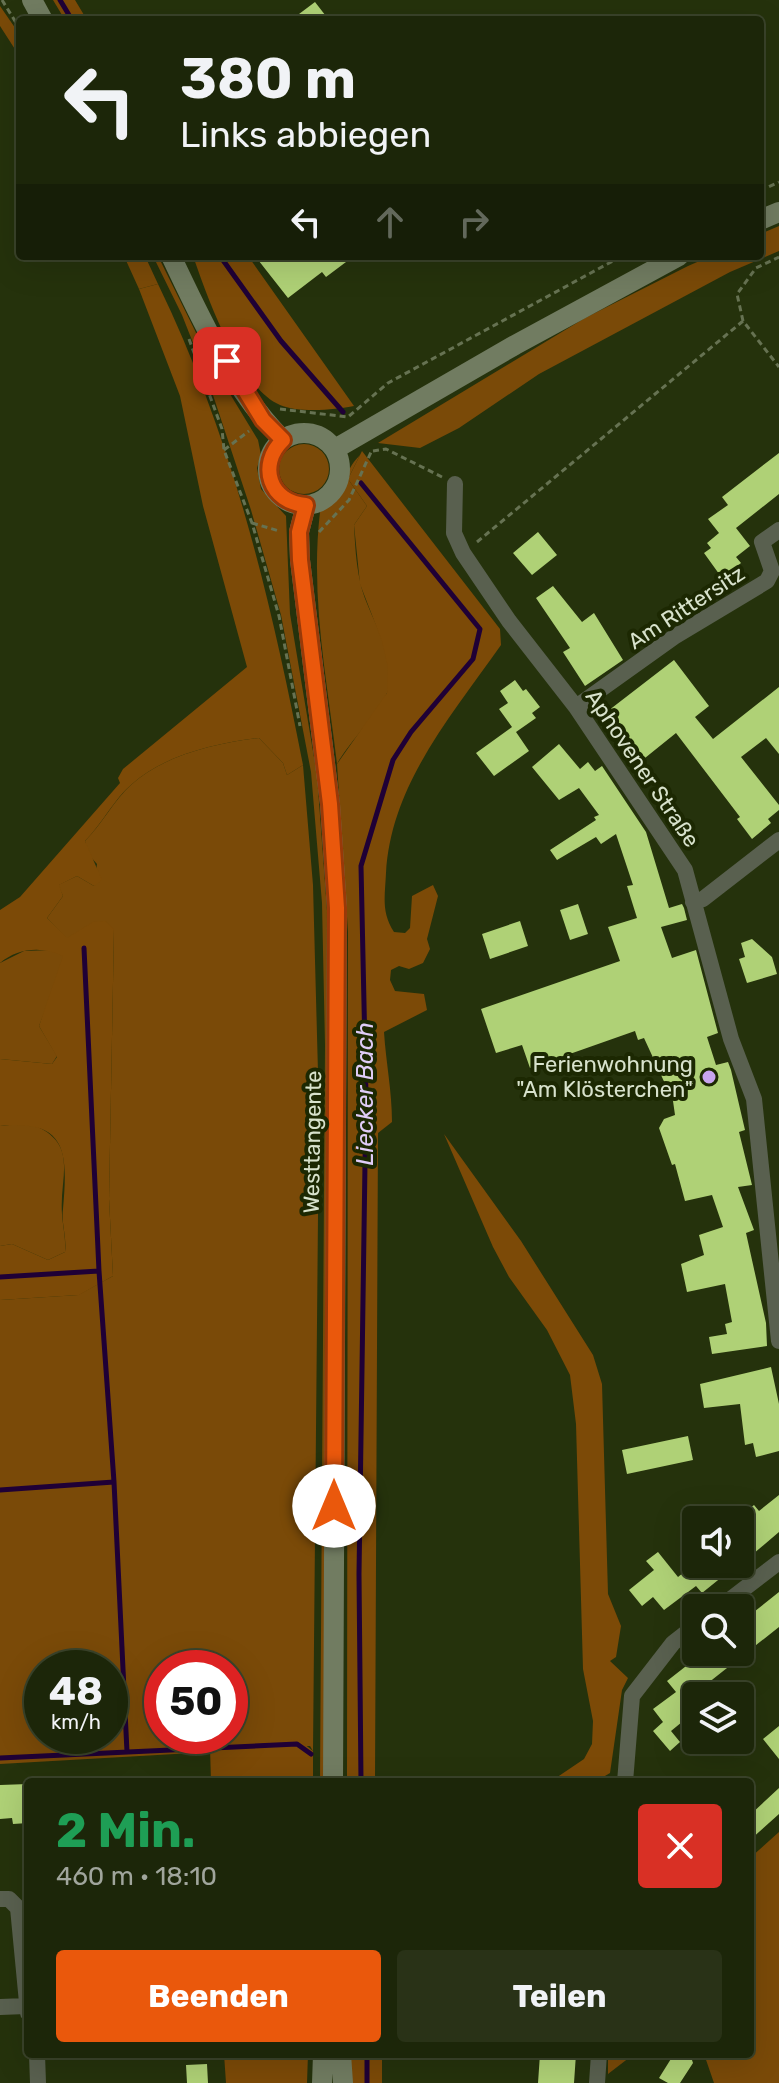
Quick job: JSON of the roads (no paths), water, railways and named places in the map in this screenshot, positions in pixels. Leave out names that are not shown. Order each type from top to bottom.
[{"type":"main road","points":[[173,260],[202,319],[263,420],[283,440]]},
{"type":"main road","points":[[335,449],[366,444],[515,345],[672,260]]},
{"type":"main road","points":[[305,432],[327,440],[335,449],[341,470],[334,490],[317,503],[306,505],[286,501],[272,486],[270,456],[283,440],[305,432]]},
{"type":"main road","name":"Westtangente","points":[[306,505],[299,532],[314,689],[330,804],[337,908],[333,1778]]},
{"type":"main road","points":[[322,2083],[323,2058]]},
{"type":"main road","points":[[341,2058],[343,2083]]},
{"type":"street","name":"Aphovener Straße","points":[[455,484],[454,533],[463,553],[509,621],[576,707],[685,870],[731,1039],[754,1099],[779,1341]]},
{"type":"street","name":"Am Rittersitz","points":[[576,707],[674,637],[767,581],[772,571],[762,542],[779,530]]},
{"type":"street","points":[[693,902],[703,899],[779,840]]},
{"type":"street","points":[[737,1594],[779,1562]]},
{"type":"street","points":[[625,1778],[632,1696],[673,1643],[682,1636]]},
{"type":"street","points":[[5,1899],[18,1908],[24,1975]]},
{"type":"street","points":[[0,2007],[24,2009]]},
{"type":"street","points":[[37,2058],[38,2083]]},
{"type":"street","points":[[597,2083],[599,2058]]},
{"type":"waterway","name":"Liecker Bach","points":[[60,0],[70,16]]},
{"type":"waterway","name":"Liecker Bach","points":[[223,260],[281,341],[343,412]]},
{"type":"waterway","name":"Liecker Bach","points":[[361,483],[480,629],[473,659],[411,732],[393,760],[361,866],[366,1095],[359,1574],[361,1778]]},
{"type":"waterway","points":[[84,948],[99,1271]]},
{"type":"waterway","points":[[0,1277],[99,1271],[114,1482]]},
{"type":"waterway","points":[[0,1490],[114,1482],[122,1650]]},
{"type":"waterway","points":[[0,1758],[297,1744],[311,1754]]},
{"type":"waterway","name":"Liecker Bach","points":[[367,2058],[367,2083]]},
{"type":"place","name":"Ferienwohnung \"Am Klösterchen\"","points":[[709,1077]]}]
